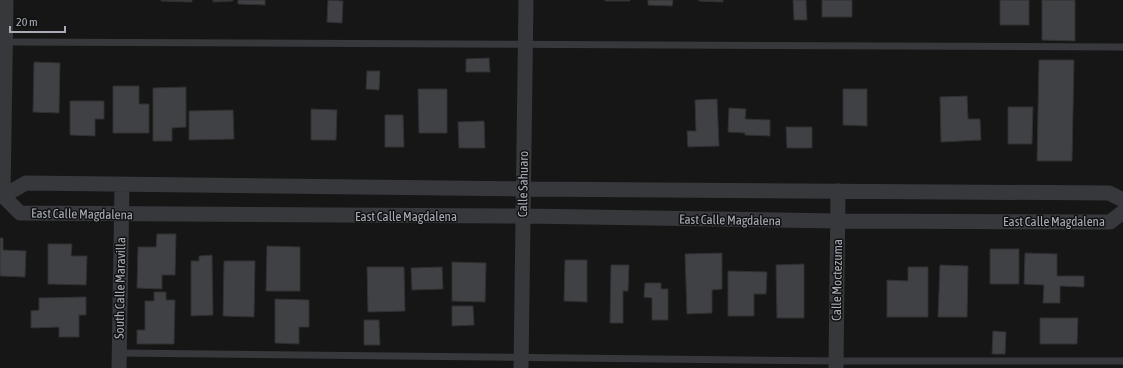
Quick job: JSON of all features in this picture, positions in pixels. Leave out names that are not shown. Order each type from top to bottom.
[{"type":"street","points":[[3,196],[6,0]]},
{"type":"street","name":"Calle Sahuaro","points":[[521,362],[526,0]]},
{"type":"street","points":[[3,196],[26,183],[524,189],[1109,193],[1123,200]]},
{"type":"street","name":"South Calle Maravilla","points":[[119,368],[122,185]]},
{"type":"street","name":"Calle Moctezuma","points":[[836,364],[838,191]]},
{"type":"street","name":"East Calle Magdalena","points":[[3,196],[20,213],[121,215],[523,216],[838,222],[1110,222],[1123,212]]},
{"type":"lane","points":[[6,42],[1123,46]]},
{"type":"lane","points":[[119,353],[521,362],[836,364],[1123,361]]},
{"type":"building","points":[[192,0],[192,2],[161,1]]},
{"type":"building","points":[[213,0],[233,0],[233,1],[213,2]]},
{"type":"building","points":[[238,0],[265,0],[265,5],[238,4]]},
{"type":"building","points":[[328,0],[343,1],[342,23],[327,22]]},
{"type":"building","points":[[630,0],[630,1],[605,1]]},
{"type":"building","points":[[648,0],[673,0],[672,6],[648,5]]},
{"type":"building","points":[[723,0],[723,2],[699,1]]},
{"type":"building","points":[[793,0],[806,0],[807,20],[794,20]]},
{"type":"building","points":[[822,0],[852,0],[852,17],[822,17]]},
{"type":"building","points":[[1000,0],[1029,0],[1029,25],[1000,25]]},
{"type":"building","points":[[1042,0],[1075,0],[1075,41],[1042,40]]},
{"type":"building","points":[[489,58],[490,72],[466,72],[466,59]]},
{"type":"building","points":[[1039,60],[1074,60],[1072,161],[1037,161]]},
{"type":"building","points":[[34,62],[60,63],[59,113],[33,112]]},
{"type":"building","points":[[367,71],[380,71],[379,90],[366,89]]},
{"type":"building","points":[[113,86],[139,86],[139,104],[149,104],[149,133],[113,133]]},
{"type":"building","points":[[186,87],[186,127],[172,128],[172,141],[153,141],[153,88]]},
{"type":"building","points":[[418,89],[447,89],[447,133],[419,133]]},
{"type":"building","points":[[843,89],[867,89],[867,126],[843,125]]},
{"type":"building","points":[[967,96],[968,119],[980,119],[981,140],[941,142],[940,97]]},
{"type":"building","points":[[717,99],[719,146],[688,147],[687,131],[696,131],[695,100]]},
{"type":"building","points":[[70,101],[104,101],[104,119],[95,119],[95,136],[70,135]]},
{"type":"building","points":[[1008,107],[1033,107],[1032,144],[1008,144]]},
{"type":"building","points":[[729,108],[746,109],[745,119],[770,120],[770,136],[745,135],[745,133],[728,132]]},
{"type":"building","points":[[311,109],[337,110],[336,140],[311,140]]},
{"type":"building","points":[[233,110],[234,139],[189,140],[189,111]]},
{"type":"building","points":[[385,115],[403,115],[404,147],[385,147]]},
{"type":"building","points":[[484,121],[485,148],[459,148],[458,122]]},
{"type":"building","points":[[786,127],[812,127],[812,148],[787,148]]},
{"type":"building","points":[[157,234],[176,234],[175,275],[162,275],[162,289],[137,288],[138,247],[156,247]]},
{"type":"building","points":[[0,238],[3,238],[3,250],[26,251],[25,277],[0,276]]},
{"type":"building","points":[[48,244],[72,244],[71,256],[87,256],[86,285],[48,284]]},
{"type":"building","points":[[267,246],[300,247],[300,291],[266,291]]},
{"type":"building","points":[[990,249],[1019,249],[1019,284],[990,284]]},
{"type":"building","points":[[722,253],[722,289],[712,290],[712,313],[687,314],[685,254]]},
{"type":"building","points":[[1025,253],[1057,254],[1057,276],[1084,276],[1084,287],[1060,286],[1060,303],[1043,303],[1044,285],[1024,284]]},
{"type":"building","points":[[212,255],[213,315],[191,316],[191,261],[199,261],[199,256]]},
{"type":"building","points":[[565,260],[587,260],[587,302],[564,301]]},
{"type":"building","points":[[224,261],[255,261],[254,317],[223,316]]},
{"type":"building","points":[[452,262],[486,263],[485,302],[452,301]]},
{"type":"building","points":[[804,264],[804,318],[777,318],[776,265]]},
{"type":"building","points":[[611,265],[629,265],[628,291],[623,291],[623,323],[610,323]]},
{"type":"building","points":[[940,265],[968,266],[967,317],[938,317]]},
{"type":"building","points":[[367,267],[404,267],[405,311],[368,312]]},
{"type":"building","points":[[442,267],[443,289],[412,290],[411,268]]},
{"type":"building","points":[[908,267],[928,267],[928,317],[887,317],[887,280],[908,281]]},
{"type":"building","points":[[728,271],[767,272],[766,294],[754,294],[754,316],[728,316]]},
{"type":"building","points":[[645,283],[661,283],[661,289],[668,289],[668,320],[652,320],[652,298],[644,297]]},
{"type":"building","points":[[154,292],[166,292],[166,300],[175,300],[174,344],[137,344],[137,330],[145,330],[145,301],[154,301]]},
{"type":"building","points":[[86,297],[86,315],[79,315],[79,337],[59,337],[59,327],[31,328],[31,311],[39,310],[39,298]]},
{"type":"building","points":[[275,299],[309,300],[309,327],[299,327],[299,344],[275,343]]},
{"type":"building","points":[[452,306],[473,306],[474,325],[452,326]]},
{"type":"building","points":[[1040,318],[1078,318],[1077,344],[1040,344]]},
{"type":"building","points":[[364,320],[379,320],[380,345],[364,345]]},
{"type":"building","points":[[993,331],[1006,332],[1005,354],[992,354]]}]
